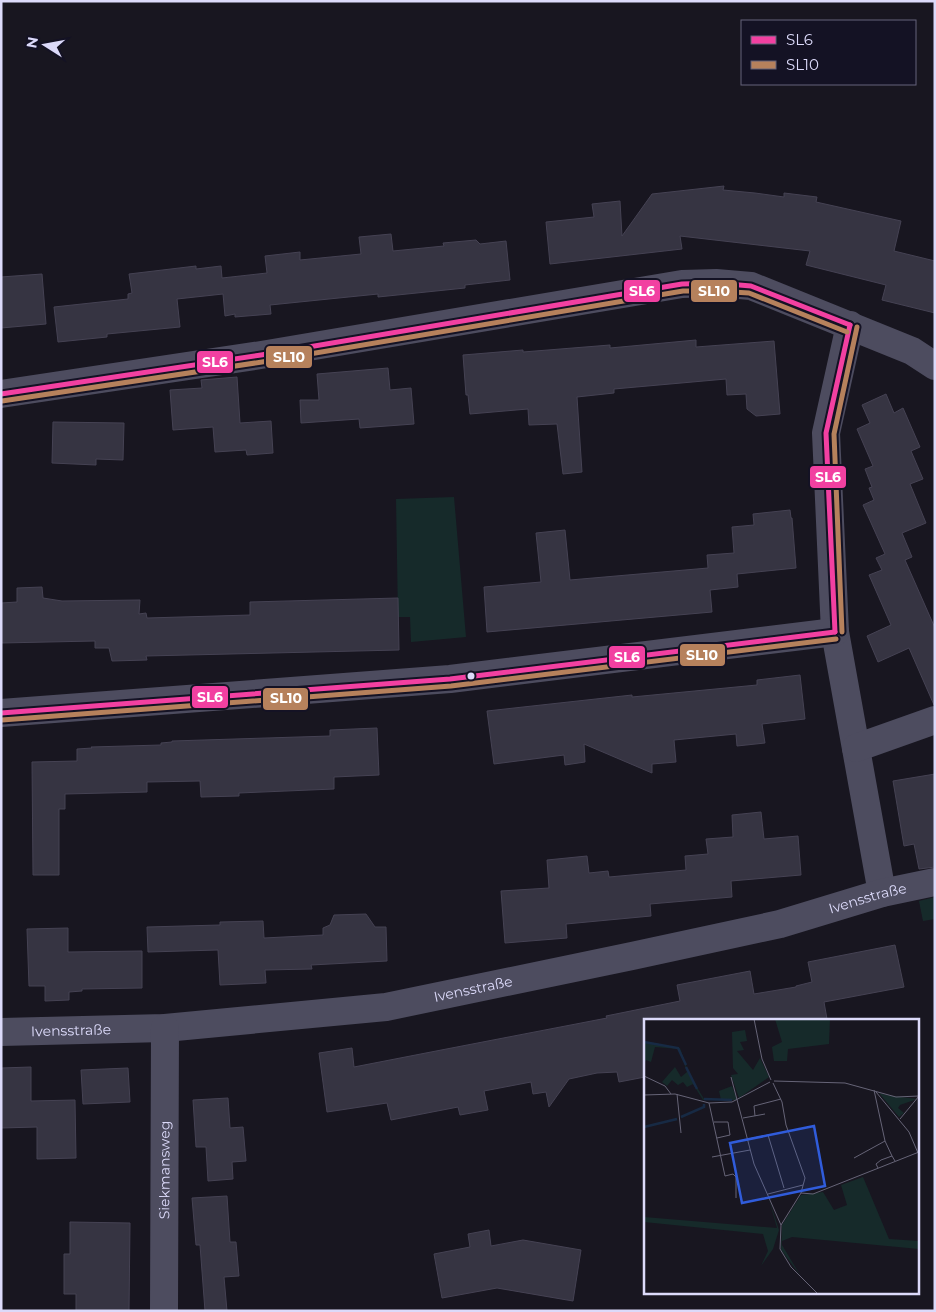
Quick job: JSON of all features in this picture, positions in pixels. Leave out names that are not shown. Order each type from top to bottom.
[{"type":"street","points":[[1,394],[261,355],[682,284],[716,283],[751,286],[912,351],[935,366]]},
{"type":"street","points":[[850,325],[826,432],[835,632],[882,893]]},
{"type":"street","points":[[1,713],[443,680],[835,632]]},
{"type":"street","points":[[856,748],[935,720]]},
{"type":"street","name":"Ivensstraße","points":[[1,1032],[165,1028],[386,1007],[780,924],[882,893],[935,882]]},
{"type":"street","name":"Siekmansweg","points":[[164,1311],[165,1028]]},
{"type":"green space","points":[[454,497],[466,637],[411,642],[410,617],[398,617],[396,499]]},
{"type":"green space","points":[[935,897],[935,919],[923,921],[919,901]]},
{"type":"building","points":[[724,186],[723,190],[784,197],[784,193],[817,197],[816,202],[901,221],[894,251],[935,261],[935,313],[882,300],[886,285],[806,265],[810,251],[680,236],[682,249],[550,264],[546,222],[594,217],[592,204],[620,201],[622,236],[652,194]]},
{"type":"building","points":[[391,234],[393,251],[444,246],[443,243],[476,240],[480,244],[506,241],[510,280],[465,285],[465,288],[378,297],[378,294],[270,305],[271,314],[235,317],[235,314],[225,316],[223,294],[177,299],[180,327],[107,334],[107,337],[58,342],[54,307],[128,299],[128,294],[132,293],[129,274],[196,266],[196,269],[221,266],[222,278],[267,273],[265,256],[300,252],[300,260],[361,254],[359,237]]},
{"type":"building","points":[[42,274],[46,324],[1,328],[1,277]]},
{"type":"building","points":[[696,340],[696,347],[774,341],[780,414],[756,416],[747,409],[746,394],[727,395],[726,379],[614,389],[614,393],[577,397],[582,472],[563,474],[557,424],[529,425],[528,409],[470,414],[468,395],[466,395],[463,355],[610,345],[610,348]]},
{"type":"building","points":[[388,368],[390,390],[411,388],[414,424],[360,428],[359,419],[301,423],[300,400],[319,400],[317,374]]},
{"type":"building","points":[[237,377],[240,423],[271,421],[273,453],[247,455],[246,450],[215,452],[213,427],[173,430],[170,390],[202,388],[201,380]]},
{"type":"building","points":[[886,394],[894,413],[903,408],[920,447],[911,451],[923,479],[910,484],[926,523],[902,533],[912,557],[905,560],[935,628],[935,705],[909,648],[878,662],[867,636],[891,625],[869,575],[882,570],[876,558],[885,554],[863,505],[874,500],[869,488],[872,487],[865,469],[873,466],[857,429],[870,423],[862,405]]},
{"type":"building","points":[[53,422],[124,423],[123,460],[96,459],[96,465],[52,463]]},
{"type":"building","points":[[790,510],[796,568],[737,574],[738,587],[710,590],[712,612],[487,632],[484,587],[541,582],[536,533],[565,530],[570,580],[708,568],[707,555],[734,553],[732,527],[754,525],[753,514]]},
{"type":"building","points":[[42,587],[43,598],[62,601],[140,600],[139,614],[146,613],[147,618],[250,615],[250,602],[398,598],[399,650],[146,656],[147,660],[112,661],[109,648],[95,648],[95,641],[1,643],[1,603],[17,602],[17,588]]},
{"type":"building","points":[[800,675],[805,719],[762,724],[765,743],[737,746],[736,734],[674,740],[676,762],[652,764],[652,773],[584,744],[585,762],[565,765],[564,755],[494,764],[487,711],[632,695],[632,697],[757,685],[757,680]]},
{"type":"building","points":[[377,728],[379,775],[334,777],[334,789],[239,793],[239,796],[201,797],[200,781],[147,782],[147,792],[65,794],[65,809],[59,809],[59,875],[33,875],[32,762],[77,761],[77,749],[91,747],[161,745],[161,743],[172,741],[330,736],[330,730]]},
{"type":"building","points":[[935,774],[935,867],[919,869],[914,844],[904,846],[893,781]]},
{"type":"building","points":[[761,812],[764,839],[798,836],[801,875],[731,881],[732,897],[650,904],[651,916],[566,924],[567,938],[505,943],[501,891],[549,888],[547,860],[587,856],[589,873],[608,871],[609,877],[686,870],[685,856],[708,854],[706,839],[733,837],[732,815]]},
{"type":"building","points":[[366,914],[375,927],[386,927],[387,961],[311,965],[312,969],[265,970],[266,983],[220,985],[218,950],[148,952],[147,927],[220,925],[220,922],[263,921],[264,938],[323,935],[323,928],[330,925],[334,915]]},
{"type":"building","points":[[68,928],[68,952],[142,951],[142,988],[82,989],[82,991],[69,992],[69,1000],[45,1001],[45,986],[29,986],[27,929]]},
{"type":"building","points":[[895,945],[904,987],[824,1002],[827,1019],[644,1019],[644,1077],[619,1082],[617,1072],[597,1073],[569,1079],[549,1107],[546,1092],[533,1094],[531,1082],[484,1091],[488,1110],[460,1115],[458,1107],[391,1120],[387,1103],[327,1112],[319,1053],[352,1048],[354,1067],[607,1018],[606,1016],[680,1001],[677,985],[750,971],[754,994],[796,987],[812,982],[808,962]]},
{"type":"building","points":[[31,1067],[31,1101],[75,1100],[76,1158],[37,1159],[37,1127],[1,1128],[1,1068]]},
{"type":"building","points":[[128,1068],[130,1102],[83,1104],[81,1070]]},
{"type":"building","points":[[228,1098],[230,1128],[243,1127],[246,1161],[232,1162],[233,1179],[208,1181],[206,1147],[196,1147],[193,1100]]},
{"type":"building","points":[[227,1196],[230,1242],[236,1242],[239,1276],[224,1277],[227,1311],[205,1311],[200,1245],[196,1245],[192,1198]]},
{"type":"building","points":[[70,1222],[130,1223],[129,1311],[76,1311],[76,1294],[64,1294],[64,1254],[70,1254]]},
{"type":"building","points":[[489,1230],[491,1246],[523,1240],[581,1250],[573,1301],[497,1288],[442,1298],[434,1254],[470,1247],[468,1234]]},
{"type":"transit line","name":"SL6","points":[[1,394],[261,355],[682,284],[716,283],[751,286],[850,325]]},
{"type":"transit line","name":"SL10","points":[[2,401],[262,362],[683,291],[749,293],[847,332]]},
{"type":"transit line","name":"SL6","points":[[835,632],[826,433],[850,325]]},
{"type":"transit line","name":"SL10","points":[[842,632],[834,434],[857,327]]},
{"type":"transit line","name":"SL6","points":[[1,713],[450,679],[835,632]]},
{"type":"transit line","name":"SL10","points":[[2,720],[451,686],[836,639]]}]
